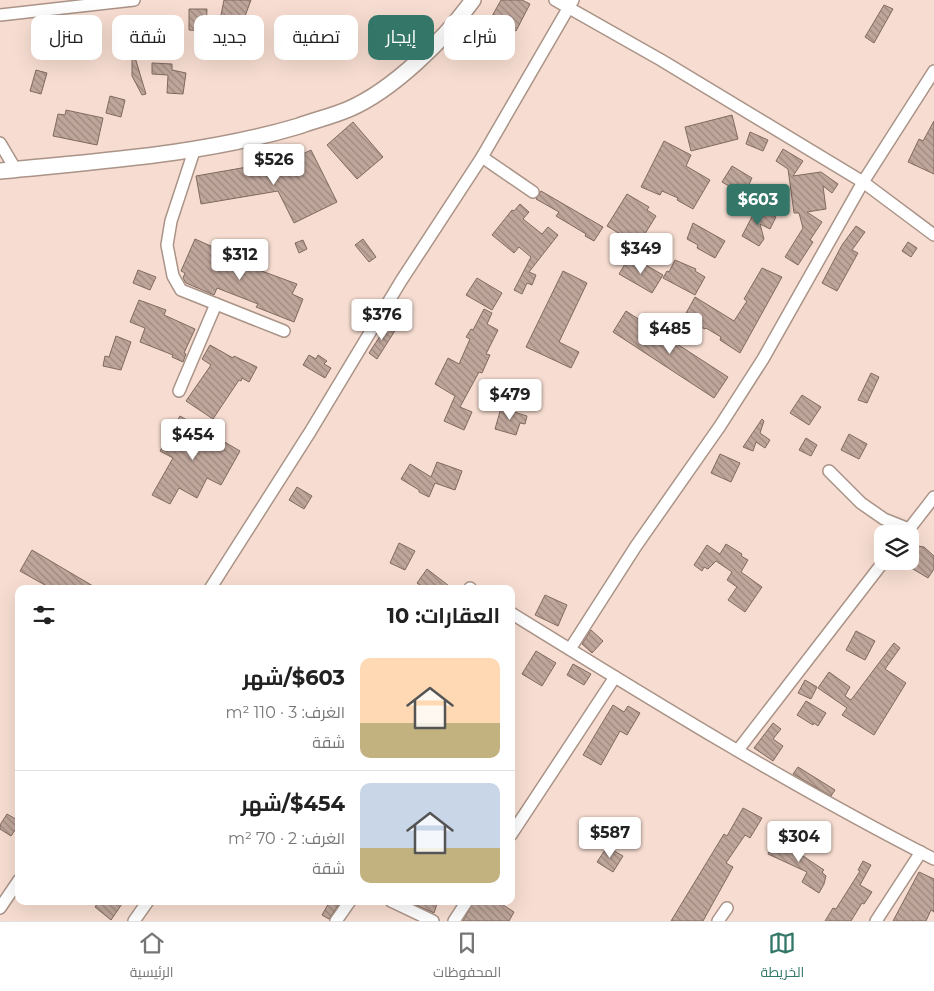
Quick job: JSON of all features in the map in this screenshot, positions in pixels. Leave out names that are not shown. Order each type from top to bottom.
[{"type":"street","points":[[0,15],[134,0]]},
{"type":"street","points":[[0,172],[222,144],[276,132],[350,109],[404,73],[431,48],[473,0]]},
{"type":"street","points":[[555,0],[570,4],[863,182],[934,234]]},
{"type":"street","points":[[213,585],[310,432],[401,281],[482,157],[570,4]]},
{"type":"street","points":[[570,650],[636,546],[720,426],[763,359],[863,182],[934,71]]},
{"type":"street","points":[[923,88],[934,94]]},
{"type":"street","points":[[0,143],[16,170]]},
{"type":"street","points":[[195,148],[171,221],[166,245],[173,276],[181,290],[284,331]]},
{"type":"street","points":[[482,157],[533,192]]},
{"type":"street","points":[[179,391],[216,304]]},
{"type":"street","points":[[829,471],[861,503],[897,525]]},
{"type":"street","points":[[913,525],[934,497]]},
{"type":"street","points":[[738,750],[877,570]]},
{"type":"street","points":[[515,616],[738,750],[875,828],[934,859]]},
{"type":"street","points":[[515,829],[615,677]]},
{"type":"street","points":[[876,921],[921,852]]},
{"type":"street","points":[[0,908],[15,886]]},
{"type":"street","points":[[134,921],[145,905]]},
{"type":"street","points":[[336,921],[347,905]]},
{"type":"street","points":[[399,905],[433,921]]},
{"type":"street","points":[[454,921],[465,905]]},
{"type":"street","points":[[718,921],[727,908]]},
{"type":"building","points":[[224,0],[251,0],[245,15],[221,15]]},
{"type":"building","points":[[501,0],[522,0],[530,4],[516,31],[515,15],[493,15]]},
{"type":"building","points":[[884,5],[893,9],[874,43],[865,37]]},
{"type":"building","points":[[189,9],[207,9],[207,15],[194,15],[194,30],[189,30]]},
{"type":"building","points":[[132,60],[136,60],[146,94],[142,95],[132,76]]},
{"type":"building","points":[[152,63],[172,64],[172,70],[186,73],[183,94],[167,93],[168,75],[152,74]]},
{"type":"building","points":[[36,70],[47,73],[41,94],[30,91]]},
{"type":"building","points":[[110,96],[125,100],[121,117],[106,113]]},
{"type":"building","points":[[66,110],[103,118],[97,145],[53,136],[58,114],[65,115]]},
{"type":"building","points":[[732,115],[738,139],[691,151],[685,127]]},
{"type":"building","points":[[934,121],[934,174],[908,162],[919,139],[923,141]]},
{"type":"building","points":[[353,122],[383,157],[357,179],[327,145]]},
{"type":"building","points":[[750,132],[768,140],[763,151],[746,144]]},
{"type":"building","points":[[664,141],[691,155],[686,166],[710,180],[693,209],[677,200],[678,198],[662,191],[660,195],[641,187]]},
{"type":"building","points":[[783,149],[803,161],[793,176],[821,172],[838,184],[832,193],[823,186],[826,209],[807,212],[822,222],[810,240],[813,242],[798,265],[785,257],[803,228],[799,213],[794,213],[788,169],[776,161]]},
{"type":"building","points":[[311,150],[337,202],[294,223],[278,191],[201,204],[196,176],[253,166],[253,170],[263,169],[263,173]]},
{"type":"building","points":[[732,166],[752,178],[744,195],[733,191],[734,189],[722,182]]},
{"type":"building","points":[[541,191],[603,227],[594,241],[556,216],[559,212],[536,199]]},
{"type":"building","points":[[627,194],[649,207],[647,210],[656,216],[638,245],[607,226]]},
{"type":"building","points":[[520,204],[529,212],[523,219],[542,234],[548,227],[558,235],[529,272],[536,275],[532,285],[527,283],[522,294],[514,290],[531,257],[519,247],[514,253],[492,235],[512,210],[514,211]]},
{"type":"building","points":[[758,205],[766,210],[765,212],[776,217],[770,229],[760,224],[764,239],[759,246],[742,236]]},
{"type":"building","points":[[693,223],[725,241],[715,258],[697,248],[698,245],[687,239]]},
{"type":"building","points":[[856,226],[865,232],[852,250],[858,253],[837,291],[822,283],[842,245]]},
{"type":"building","points":[[195,239],[231,255],[229,259],[297,284],[292,294],[303,299],[294,322],[256,307],[258,304],[217,288],[214,295],[186,283],[183,278],[185,273],[181,271]]},
{"type":"building","points":[[363,239],[376,257],[369,262],[355,245]]},
{"type":"building","points":[[303,240],[307,249],[299,253],[295,243]]},
{"type":"building","points":[[908,242],[917,248],[911,257],[902,251]]},
{"type":"building","points":[[630,256],[663,275],[652,293],[619,274]]},
{"type":"building","points":[[675,260],[696,269],[695,271],[705,277],[695,295],[663,278],[667,271],[669,272]]},
{"type":"building","points":[[762,268],[782,277],[740,353],[720,340],[721,337],[697,325],[698,323],[685,315],[695,297],[734,321],[747,301],[744,299]]},
{"type":"building","points":[[138,270],[156,277],[150,290],[133,283]]},
{"type":"building","points":[[563,271],[587,283],[559,342],[579,352],[571,368],[526,347]]},
{"type":"building","points":[[477,278],[502,293],[492,310],[466,295]]},
{"type":"building","points":[[139,300],[166,310],[164,315],[195,329],[184,353],[186,354],[183,362],[172,357],[173,355],[140,342],[145,328],[130,322]]},
{"type":"building","points":[[484,309],[492,313],[487,324],[498,330],[486,354],[490,355],[482,373],[479,372],[460,407],[472,412],[464,430],[444,421],[455,396],[435,384],[448,358],[459,364],[470,339],[466,337],[471,329],[473,330]]},
{"type":"building","points":[[626,311],[728,377],[714,398],[613,332]]},
{"type":"building","points":[[388,324],[396,329],[377,359],[369,353]]},
{"type":"building","points":[[116,336],[131,342],[121,370],[103,366],[105,356],[109,357]]},
{"type":"building","points":[[210,345],[233,358],[234,356],[257,367],[249,382],[242,378],[241,381],[239,380],[213,419],[186,401],[211,365],[202,359]]},
{"type":"building","points":[[309,355],[316,359],[318,355],[327,361],[324,364],[331,368],[325,378],[303,365]]},
{"type":"building","points":[[871,373],[879,377],[867,403],[858,400]]},
{"type":"building","points":[[802,395],[821,407],[809,425],[790,413]]},
{"type":"building","points":[[501,408],[527,416],[525,424],[520,423],[516,435],[495,429]]},
{"type":"building","points":[[180,416],[240,451],[221,485],[207,478],[197,498],[179,488],[170,504],[152,495],[173,458],[160,451]]},
{"type":"building","points":[[762,419],[764,421],[760,433],[770,440],[765,448],[756,442],[753,451],[743,447]]},
{"type":"building","points":[[849,434],[867,444],[859,459],[841,450]]},
{"type":"building","points":[[806,438],[817,445],[811,456],[799,450]]},
{"type":"building","points":[[720,454],[740,463],[731,482],[711,473]]},
{"type":"building","points":[[437,462],[462,471],[455,490],[435,483],[429,497],[401,479],[410,464],[431,477]]},
{"type":"building","points":[[297,487],[312,496],[304,509],[289,500]]},
{"type":"building","points":[[399,543],[415,551],[405,570],[390,563]]},
{"type":"building","points":[[726,544],[748,560],[741,572],[762,587],[745,612],[728,600],[737,587],[727,580],[732,572],[716,561],[708,569],[704,567],[702,571],[694,565],[707,545],[720,554]]},
{"type":"building","points":[[919,546],[924,547],[934,556],[934,569],[928,578],[915,570],[919,570]]},
{"type":"building","points":[[32,550],[91,585],[45,585],[20,571]]},
{"type":"building","points":[[427,569],[448,585],[420,585],[417,583]]},
{"type":"building","points":[[545,595],[567,605],[558,626],[535,615]]},
{"type":"building","points":[[591,630],[603,641],[592,653],[582,644]]},
{"type":"building","points":[[856,631],[875,641],[865,660],[846,650]]},
{"type":"building","points":[[894,643],[900,648],[885,669],[906,683],[874,735],[842,715],[847,708],[818,688],[829,672],[850,687],[845,696],[851,700]]},
{"type":"building","points":[[536,651],[556,663],[542,686],[522,674]]},
{"type":"building","points":[[573,664],[591,674],[584,685],[567,675]]},
{"type":"building","points":[[805,680],[817,687],[811,699],[798,693]]},
{"type":"building","points":[[806,701],[826,713],[818,726],[797,715]]},
{"type":"building","points":[[613,705],[624,712],[628,706],[640,713],[627,735],[620,731],[601,765],[583,755]]},
{"type":"building","points":[[773,723],[781,729],[773,739],[783,746],[773,761],[754,748]]},
{"type":"building","points":[[798,767],[835,790],[831,796],[793,774]]},
{"type":"building","points":[[743,808],[762,818],[750,838],[745,835],[726,863],[733,867],[703,921],[671,921],[724,834],[727,836]]},
{"type":"building","points":[[7,814],[15,819],[15,830],[11,836],[0,829],[0,825]]},
{"type":"building","points":[[777,836],[803,848],[800,854],[824,870],[822,872],[826,876],[819,893],[802,882],[807,872],[768,854]]},
{"type":"building","points":[[607,847],[623,856],[613,872],[597,862]]},
{"type":"building","points":[[863,861],[871,865],[860,885],[872,892],[864,904],[862,903],[851,921],[825,921],[833,908],[836,909],[860,871],[858,870]]},
{"type":"building","points":[[919,872],[934,879],[934,912],[931,910],[926,921],[893,921]]},
{"type":"building","points":[[96,905],[121,905],[111,920],[95,907]]},
{"type":"building","points":[[328,905],[338,905],[329,919],[322,915]]},
{"type":"building","points":[[416,905],[437,905],[434,913]]},
{"type":"building","points":[[472,905],[503,905],[514,912],[509,921],[463,921]]}]
